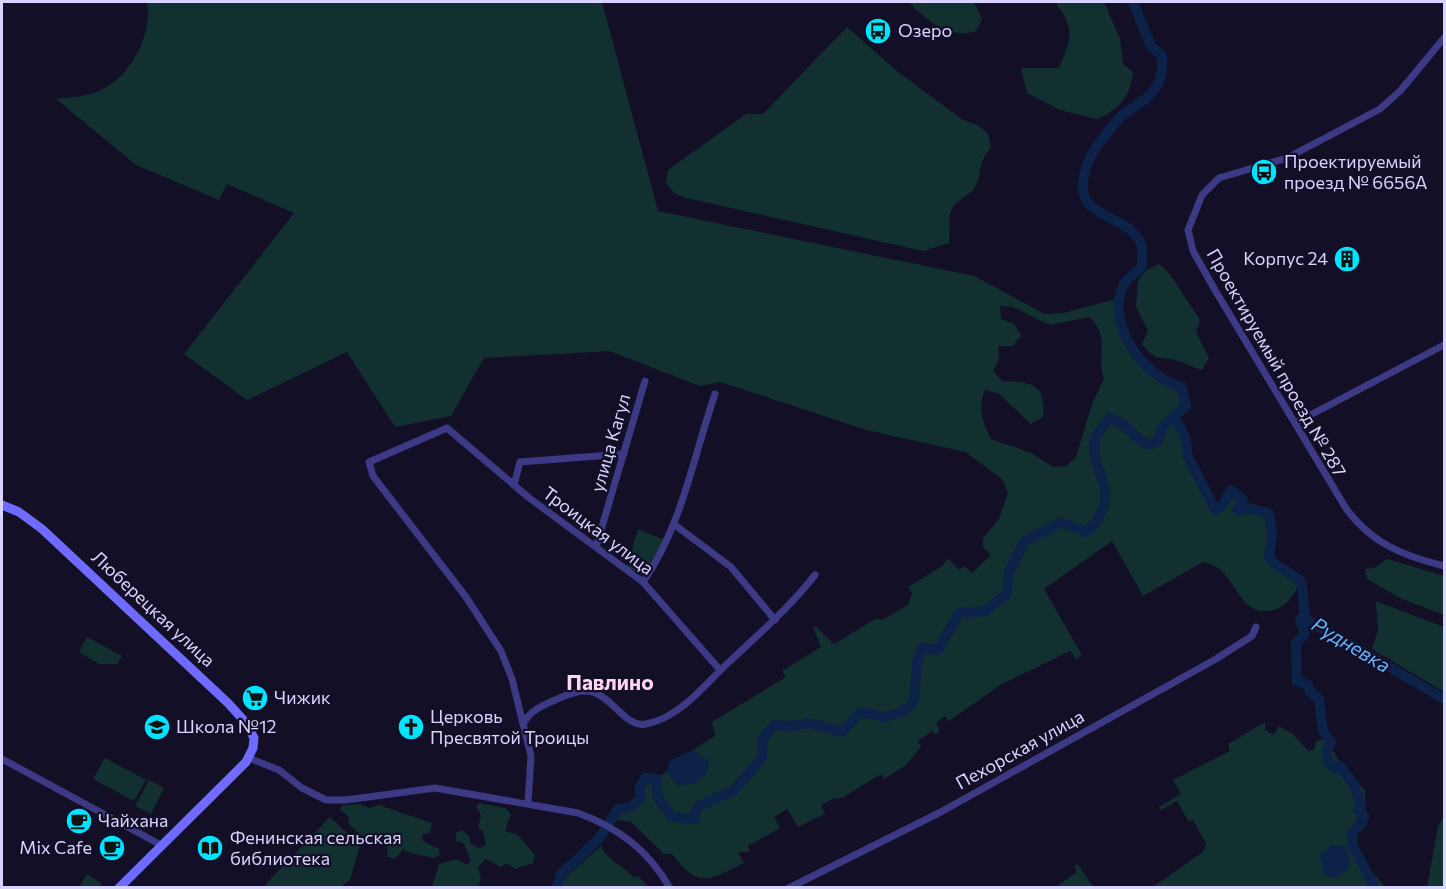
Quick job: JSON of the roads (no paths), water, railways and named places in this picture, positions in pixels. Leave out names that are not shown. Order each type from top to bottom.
[{"type":"main road","name":"Люберецкая улица","points":[[2,505],[19,512],[42,529],[228,703],[247,724],[254,738],[254,748],[249,758]]},
{"type":"main road","points":[[119,888],[249,758]]},
{"type":"street","name":"Проектируемый проезд № 287","points":[[1444,38],[1401,90],[1380,109],[1287,158],[1220,178],[1202,195],[1188,230],[1193,251],[1334,491],[1369,535],[1398,552],[1444,566]]},
{"type":"street","points":[[1295,423],[1444,345]]},
{"type":"street","name":"улица Кагул","points":[[596,547],[645,381]]},
{"type":"street","points":[[643,582],[675,525],[715,394]]},
{"type":"street","name":"Троицкая улица","points":[[523,724],[508,666],[491,634],[371,471],[369,462],[447,428],[514,485],[643,582],[720,670]]},
{"type":"street","points":[[514,485],[520,462],[624,454]]},
{"type":"street","points":[[675,525],[731,567],[775,620]]},
{"type":"street","points":[[528,803],[531,756],[523,724],[528,715],[543,705],[585,691],[604,696],[634,723],[648,724],[693,698],[795,600],[815,574]]},
{"type":"street","name":"Пехорская улица","points":[[789,888],[939,813],[1206,665],[1252,636],[1256,627]]},
{"type":"street","points":[[249,758],[279,770],[302,788],[326,800],[346,800],[435,788],[579,813],[616,831],[649,855],[670,888]]},
{"type":"street","points":[[2,759],[161,844]]},
{"type":"water","points":[[693,750],[709,761],[708,772],[698,782],[678,786],[667,772],[669,761]]},
{"type":"water","points":[[1332,845],[1345,846],[1350,861],[1347,871],[1336,877],[1324,876],[1320,854]]},
{"type":"waterway","points":[[557,888],[560,875],[599,839],[618,809],[630,807],[640,799],[640,787],[645,778],[656,779],[658,798],[672,817],[694,819],[698,806],[733,791],[762,758],[763,738],[774,725],[791,726],[809,723],[842,732],[861,712],[885,717],[911,706],[914,700],[917,661],[922,648],[938,650],[959,613],[985,611],[1007,594],[1009,571],[1025,541],[1062,522],[1085,532],[1096,522],[1104,505],[1105,488],[1095,456],[1094,442],[1099,431],[1110,418],[1121,423],[1144,443],[1150,445],[1158,441],[1162,428],[1186,406],[1182,387],[1154,373],[1132,348],[1124,333],[1119,301],[1123,286],[1142,266],[1142,247],[1137,237],[1129,229],[1098,211],[1089,204],[1084,195],[1085,173],[1097,146],[1121,116],[1149,96],[1162,72],[1162,56],[1151,46],[1133,2]]},
{"type":"waterway","name":"Рудневка","points":[[1175,417],[1186,439],[1188,457],[1216,510],[1222,506],[1231,490],[1243,500],[1238,511],[1250,508],[1269,514],[1272,535],[1269,557],[1275,564],[1301,581],[1306,618],[1317,627],[1328,631],[1444,699]]},
{"type":"waterway","points":[[1303,616],[1300,620],[1305,634],[1296,643],[1297,681],[1308,685],[1310,692],[1319,699],[1323,731],[1331,742],[1327,749],[1328,763],[1335,769],[1340,766],[1354,785],[1362,806],[1358,810],[1364,816],[1362,823],[1352,833],[1353,846],[1375,888]]},
{"type":"place","name":"Озеро","points":[[878,31]]},
{"type":"place","name":"Проектируемый проезд № 6656А","points":[[1264,172]]},
{"type":"place","name":"Корпус 24","points":[[1347,259]]},
{"type":"place","name":"Чижик","points":[[255,698]]},
{"type":"place","name":"Школа №12","points":[[157,727]]},
{"type":"place","name":"Церковь Пресвятой Троицы","points":[[411,727]]},
{"type":"place","name":"Чайхана","points":[[79,821]]},
{"type":"place","name":"Mix Cafe","points":[[112,848]]},
{"type":"place","name":"Фенинская сельская библиотека","points":[[210,848]]},
{"type":"district","name":"Павлино","points":[[610,683]]}]
